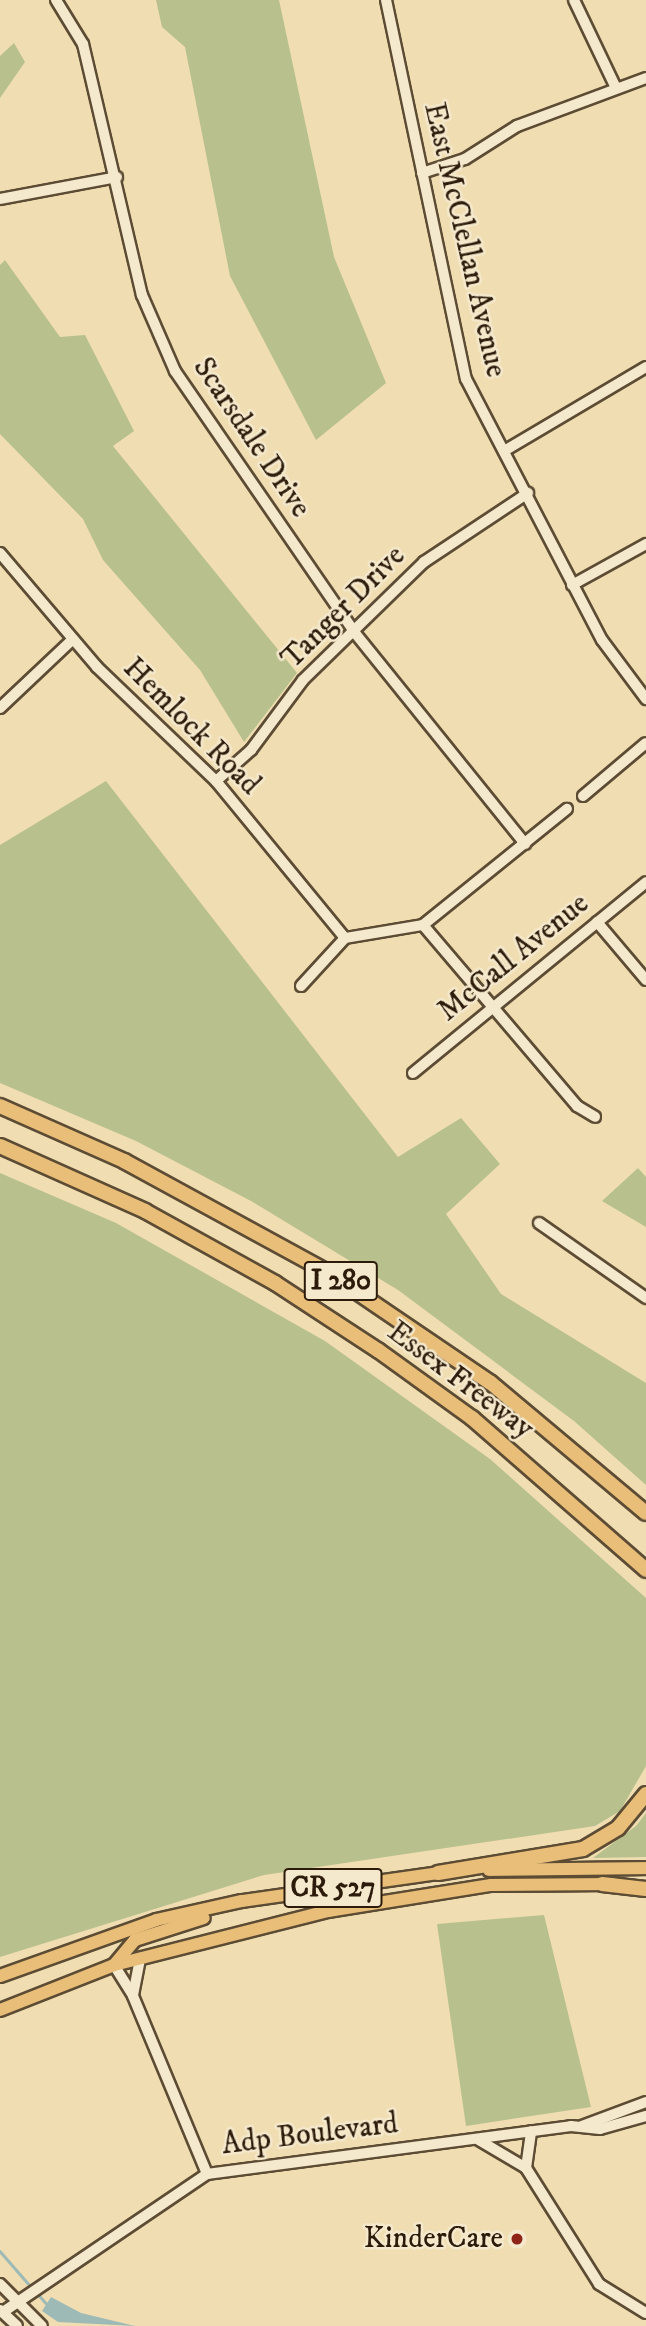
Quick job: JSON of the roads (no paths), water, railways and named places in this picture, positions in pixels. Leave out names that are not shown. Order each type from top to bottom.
[{"type":"highway","name":"Essex Freeway","points":[[0,1106],[124,1161],[326,1271],[574,1449],[646,1513]]},
{"type":"highway","name":"Essex Freeway","points":[[0,1146],[145,1211],[275,1283],[472,1418],[573,1503],[646,1570]]},
{"type":"highway","points":[[574,1449],[646,1502]]},
{"type":"highway","points":[[573,1503],[646,1580]]},
{"type":"highway","points":[[439,1873],[583,1849],[618,1828],[646,1794]]},
{"type":"highway","points":[[602,1884],[646,1887]]},
{"type":"main road","name":"CR 527","points":[[0,1976],[156,1920],[292,1894],[439,1873],[646,1868]]},
{"type":"main road","name":"CR 527","points":[[0,2010],[114,1965],[421,1894],[491,1885],[602,1884]]},
{"type":"main road","points":[[114,1965],[122,1949],[153,1931],[292,1894]]},
{"type":"street","name":"Scarsdale Drive","points":[[56,0],[81,36],[117,177],[142,295],[175,372],[355,633],[525,844]]},
{"type":"street","name":"East McClellan Avenue","points":[[386,0],[466,379],[528,493],[572,585],[646,699]]},
{"type":"street","points":[[575,0],[615,88]]},
{"type":"street","points":[[422,173],[465,159],[517,125],[646,78]]},
{"type":"street","points":[[0,200],[117,177]]},
{"type":"street","points":[[504,451],[646,367]]},
{"type":"street","name":"Tanger Drive","points":[[216,781],[251,750],[303,680],[355,633],[424,562],[528,493]]},
{"type":"street","points":[[572,585],[646,544]]},
{"type":"street","name":"Hemlock Road","points":[[0,552],[73,639],[216,781],[345,938]]},
{"type":"street","points":[[0,708],[73,639]]},
{"type":"street","points":[[583,796],[646,743]]},
{"type":"street","points":[[301,986],[345,938],[423,925],[567,809]]},
{"type":"street","name":"McCall Avenue","points":[[413,1073],[646,882]]},
{"type":"street","points":[[597,922],[646,980]]},
{"type":"street","points":[[423,925],[491,1010],[577,1107],[595,1117]]},
{"type":"street","points":[[538,1223],[646,1298]]},
{"type":"street","points":[[133,1996],[140,1958]]},
{"type":"street","points":[[114,1965],[133,1996],[207,2174]]},
{"type":"street","name":"Adp Boulevard","points":[[1,2311],[30,2295],[207,2174],[582,2126],[646,2104]]},
{"type":"street","name":"Adp Boulevard","points":[[582,2126],[600,2129],[646,2116]]},
{"type":"street","points":[[526,2168],[531,2131]]},
{"type":"street","points":[[477,2139],[526,2168],[599,2284],[646,2313]]},
{"type":"street","points":[[0,2284],[42,2326]]},
{"type":"street","points":[[1,2311],[17,2326]]},
{"type":"water","points":[[51,2297],[81,2313],[135,2326],[58,2322],[42,2311]]},
{"type":"waterway","points":[[0,2251],[32,2288]]},
{"type":"waterway","points":[[37,2293],[47,2304]]},
{"type":"place","name":"KinderCare","points":[[517,2239]]}]
